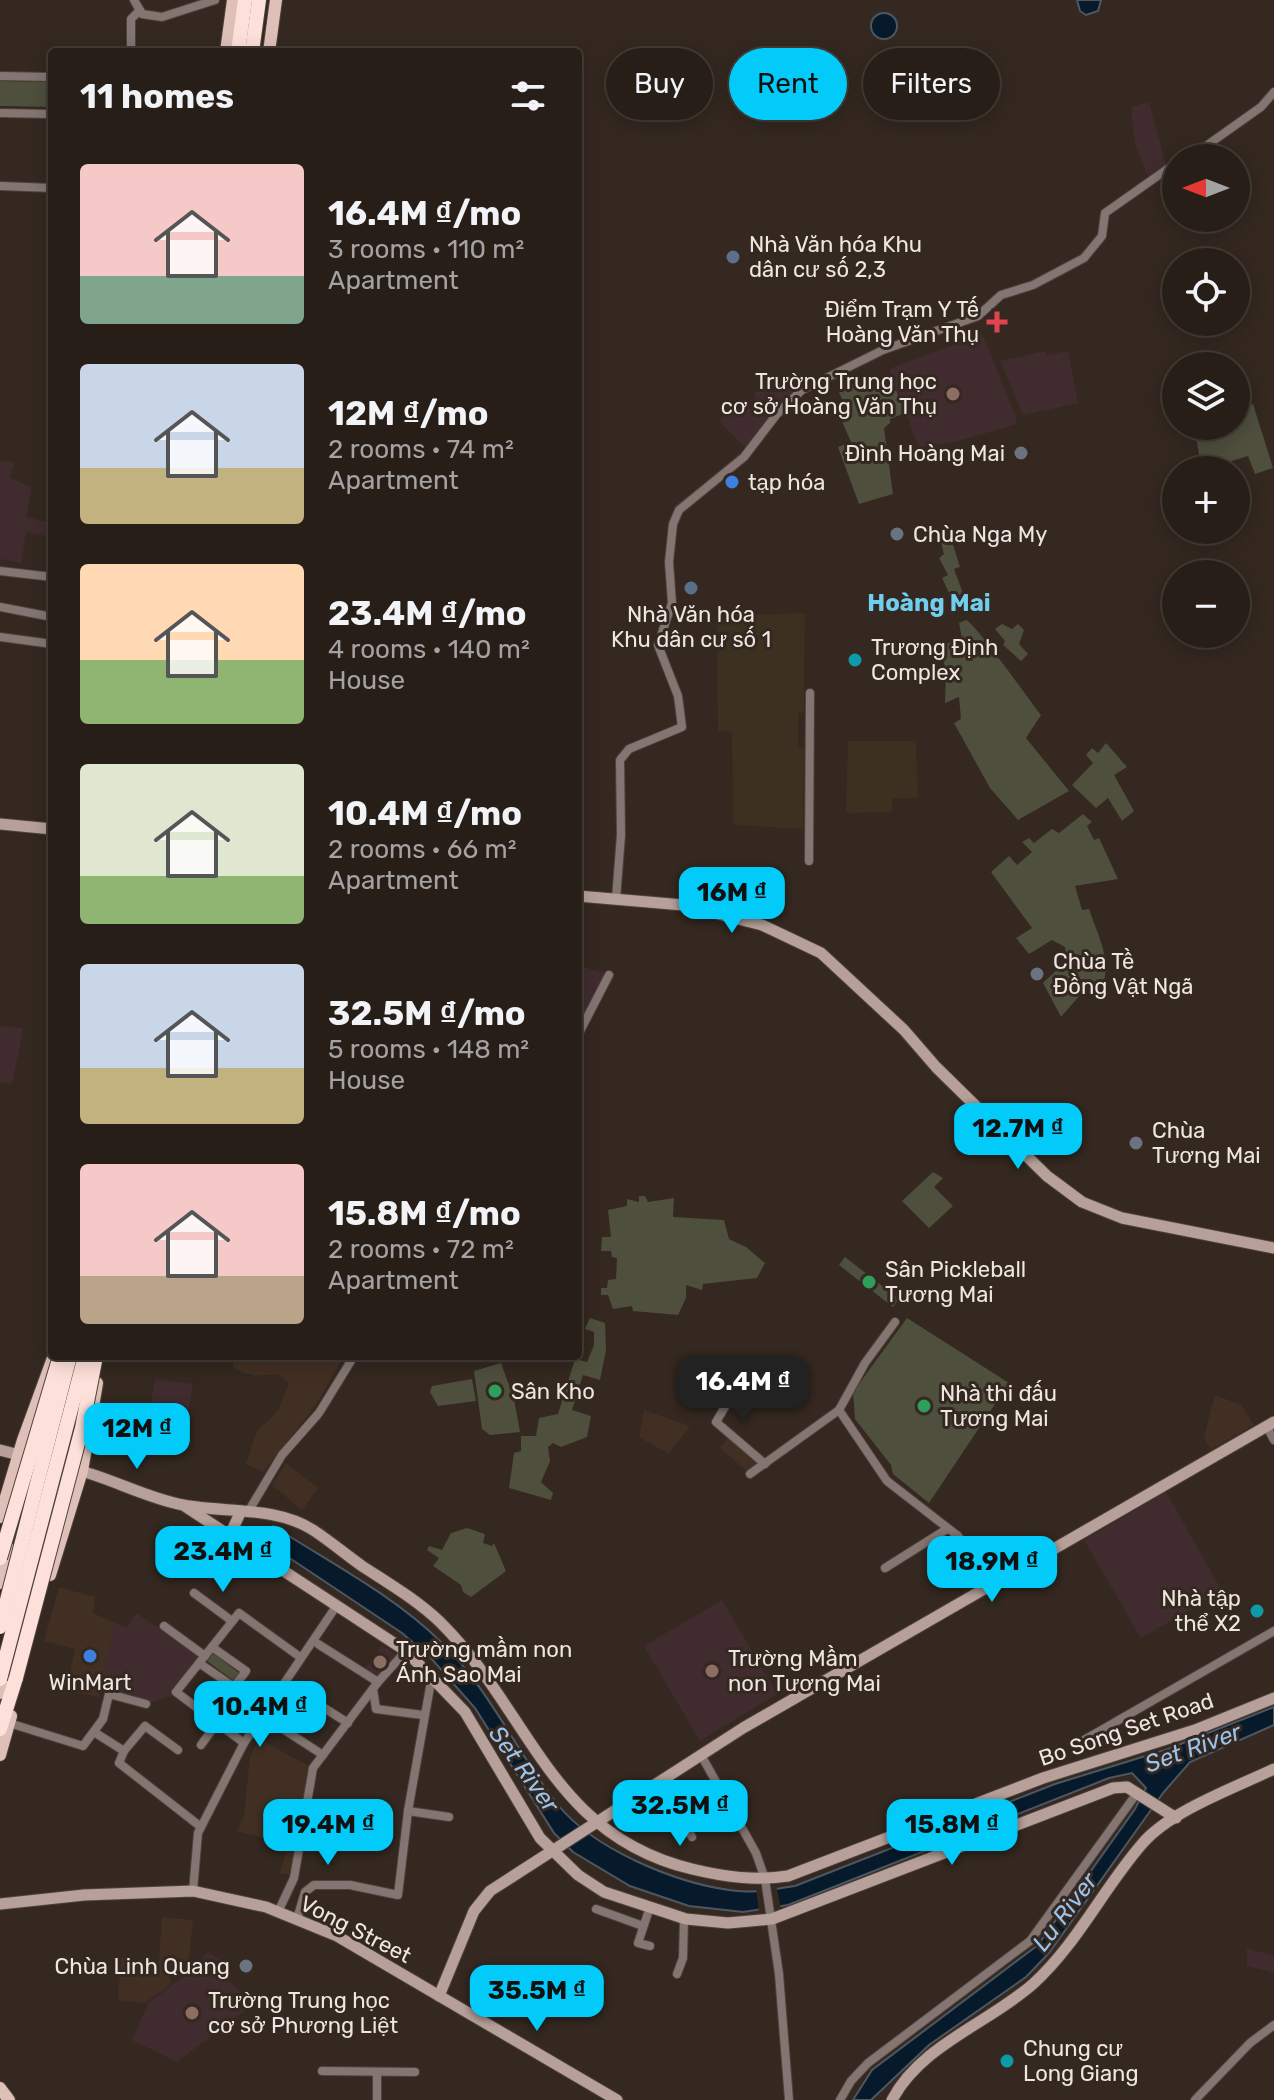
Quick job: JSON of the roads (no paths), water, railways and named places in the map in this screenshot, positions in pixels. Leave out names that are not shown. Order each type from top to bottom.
[{"type":"highway","points":[[239,48],[245,0]]},
{"type":"highway","points":[[253,48],[259,0]]},
{"type":"highway","points":[[4,1553],[56,1360]]},
{"type":"highway","points":[[0,1627],[69,1360]]},
{"type":"highway","points":[[0,1679],[84,1360]]},
{"type":"highway","points":[[4,1726],[97,1360]]},
{"type":"main road","points":[[227,48],[233,0]]},
{"type":"main road","points":[[270,48],[276,0]]},
{"type":"main road","points":[[0,1517],[19,1455],[55,1360]]},
{"type":"main road","points":[[0,1583],[4,1553],[52,1395],[56,1360]]},
{"type":"main road","points":[[0,1693],[78,1407],[96,1360]]},
{"type":"main road","points":[[0,1755],[4,1726],[82,1471],[97,1360]]},
{"type":"main road","points":[[4,1553],[39,1555]]},
{"type":"main road","points":[[28,1596],[39,1614]]},
{"type":"main road","points":[[0,2088],[9,2100]]},
{"type":"street","points":[[134,0],[147,16],[162,17],[215,0]]},
{"type":"street","points":[[131,48],[131,19],[140,10]]},
{"type":"street","points":[[0,76],[48,77]]},
{"type":"street","points":[[1209,144],[1261,107],[1274,92]]},
{"type":"street","points":[[0,113],[48,114]]},
{"type":"street","points":[[616,899],[621,835],[620,760],[629,749],[682,727],[678,696],[658,645],[672,603],[669,562],[673,524],[679,510],[744,457],[777,414],[802,390],[883,350],[978,316],[1001,295],[1033,285],[1084,258],[1102,236],[1105,213],[1162,173]]},
{"type":"street","points":[[0,186],[48,188]]},
{"type":"street","points":[[0,571],[48,577]]},
{"type":"street","points":[[0,607],[48,616]]},
{"type":"street","points":[[0,637],[48,643]]},
{"type":"street","points":[[809,861],[810,693]]},
{"type":"street","points":[[0,824],[48,829]]},
{"type":"street","points":[[582,896],[683,905],[789,935],[836,964],[1047,1176],[1082,1202],[1126,1219],[1274,1248]]},
{"type":"street","points":[[582,1027],[609,975]]},
{"type":"street","points":[[750,1474],[839,1410],[865,1363],[895,1322]]},
{"type":"street","points":[[229,1537],[270,1473],[319,1413],[352,1360]]},
{"type":"street","points":[[742,1378],[716,1422],[765,1464]]},
{"type":"street","points":[[839,1410],[887,1481],[958,1536],[990,1585]]},
{"type":"street","points":[[439,1996],[479,1905],[490,1891],[592,1823],[701,1755],[1270,1424],[1274,1440]]},
{"type":"street","points":[[0,1450],[82,1471],[182,1505],[406,1651],[465,1712],[535,1830],[604,1892],[649,1910],[684,1919],[728,1923],[771,1916],[1113,1788],[1127,1787],[1176,1818]]},
{"type":"street","name":"Bo Song Set Road","points":[[182,1505],[298,1521],[440,1622],[476,1665],[565,1792],[592,1823],[633,1848],[675,1865],[717,1875],[766,1882],[788,1876],[1043,1778],[1195,1730],[1274,1698]]},
{"type":"street","points":[[885,1568],[947,1529]]},
{"type":"street","points":[[194,1593],[232,1621]]},
{"type":"street","points":[[193,1891],[201,1827],[244,1743],[337,1605]]},
{"type":"street","points":[[244,1743],[176,1692],[239,1613],[300,1657]]},
{"type":"street","points":[[164,1626],[234,1687],[246,1671],[212,1647]]},
{"type":"street","points":[[1084,1740],[1274,1631]]},
{"type":"street","points":[[318,1644],[375,1686]]},
{"type":"street","points":[[278,1912],[294,1878],[313,1768],[375,1686],[406,1651]]},
{"type":"street","points":[[297,1919],[305,1892],[314,1885],[350,1885],[398,1895],[408,1811],[432,1676]]},
{"type":"street","points":[[288,1685],[348,1723]]},
{"type":"street","points":[[375,1686],[376,1709],[423,1715]]},
{"type":"street","points":[[4,1726],[83,1746],[103,1719],[109,1694],[146,1704]]},
{"type":"street","points":[[266,1718],[323,1755]]},
{"type":"street","points":[[201,1745],[217,1723]]},
{"type":"street","points":[[178,1750],[145,1726],[124,1751],[120,1765],[201,1827]]},
{"type":"street","points":[[94,1732],[124,1751]]},
{"type":"street","points":[[701,1755],[756,1853],[766,1882],[789,2100]]},
{"type":"street","points":[[892,2100],[900,2086],[933,2054],[1031,1986],[1060,1956],[1143,1843],[1176,1818],[1274,1769]]},
{"type":"street","points":[[658,1782],[692,1837]]},
{"type":"street","points":[[840,2100],[851,2081],[868,2063],[1030,1941],[1137,1793]]},
{"type":"street","points":[[408,1811],[449,1817]]},
{"type":"street","name":"Vong Street","points":[[0,1904],[84,1895],[193,1891],[278,1912],[337,1936],[617,2100]]},
{"type":"street","points":[[596,1909],[643,1926]]},
{"type":"street","points":[[649,1910],[638,1943],[650,1946]]},
{"type":"street","points":[[677,1974],[683,1958],[684,1919]]},
{"type":"street","points":[[1195,2100],[1250,2043],[1274,2025]]},
{"type":"street","points":[[322,2071],[415,2072]]},
{"type":"street","points":[[377,2072],[377,2100]]},
{"type":"water","points":[[1077,0],[1101,0],[1098,11],[1086,15],[1080,11]]},
{"type":"water","points":[[884,13],[893,17],[897,26],[893,35],[884,39],[875,35],[871,26],[875,17]]},
{"type":"water","points":[[273,1526],[383,1595],[442,1643],[475,1681],[543,1785],[573,1821],[592,1836],[636,1861],[707,1886],[762,1891],[795,1886],[1055,1784],[1168,1749],[1274,1707],[1274,1725],[1190,1762],[1163,1793],[1049,1953],[1026,1977],[929,2045],[871,2100],[853,2100],[872,2070],[1038,1945],[1135,1809],[1146,1788],[1132,1773],[1109,1778],[788,1905],[743,1912],[689,1906],[630,1886],[573,1852],[554,1833],[475,1708],[430,1657],[402,1633],[264,1541]]},
{"type":"place","name":"Nhà Văn hóa Khu dân cư số 2,3","points":[[733,257]]},
{"type":"place","name":"Điểm Trạm Y Tế Hoàng Văn Thụ","points":[[997,322]]},
{"type":"place","name":"Trường Trung học cơ sở Hoàng Văn Thụ","points":[[953,394]]},
{"type":"place","name":"Đình Hoàng Mai","points":[[1021,453]]},
{"type":"place","name":"tạp hóa","points":[[732,482]]},
{"type":"place","name":"Chùa Nga My","points":[[897,534]]},
{"type":"place","name":"Nhà Văn hóa Khu dân cư số 1","points":[[691,588]]},
{"type":"place","name":"Trương Định Complex","points":[[855,660]]},
{"type":"place","name":"Chùa Tề Đồng Vật Ngã","points":[[1037,974]]},
{"type":"place","name":"Chùa Tương Mai","points":[[1136,1143]]},
{"type":"place","name":"Sân Pickleball Tương Mai","points":[[869,1282]]},
{"type":"place","name":"Sân Kho","points":[[495,1391]]},
{"type":"place","name":"Nhà thi đấu Tương Mai","points":[[924,1406]]},
{"type":"place","name":"Nhà tập thể X2","points":[[1257,1611]]},
{"type":"place","name":"WinMart","points":[[90,1656]]},
{"type":"place","name":"Trường mầm non Ánh Sao Mai","points":[[380,1662]]},
{"type":"place","name":"Trường Mầm non Tương Mai","points":[[712,1671]]},
{"type":"place","name":"Chùa Linh Quang","points":[[246,1966]]},
{"type":"place","name":"Trường Trung học cơ sở Phương Liệt","points":[[192,2013]]},
{"type":"place","name":"Chung cư Long Giang","points":[[1007,2061]]},
{"type":"district","name":"Hoàng Mai","points":[[929,603]]},
{"type":"water label","name":"Set River","points":[[1193,1748]]},
{"type":"water label","name":"Set River","points":[[524,1769]]},
{"type":"water label","name":"Lu River","points":[[1065,1912]]}]
